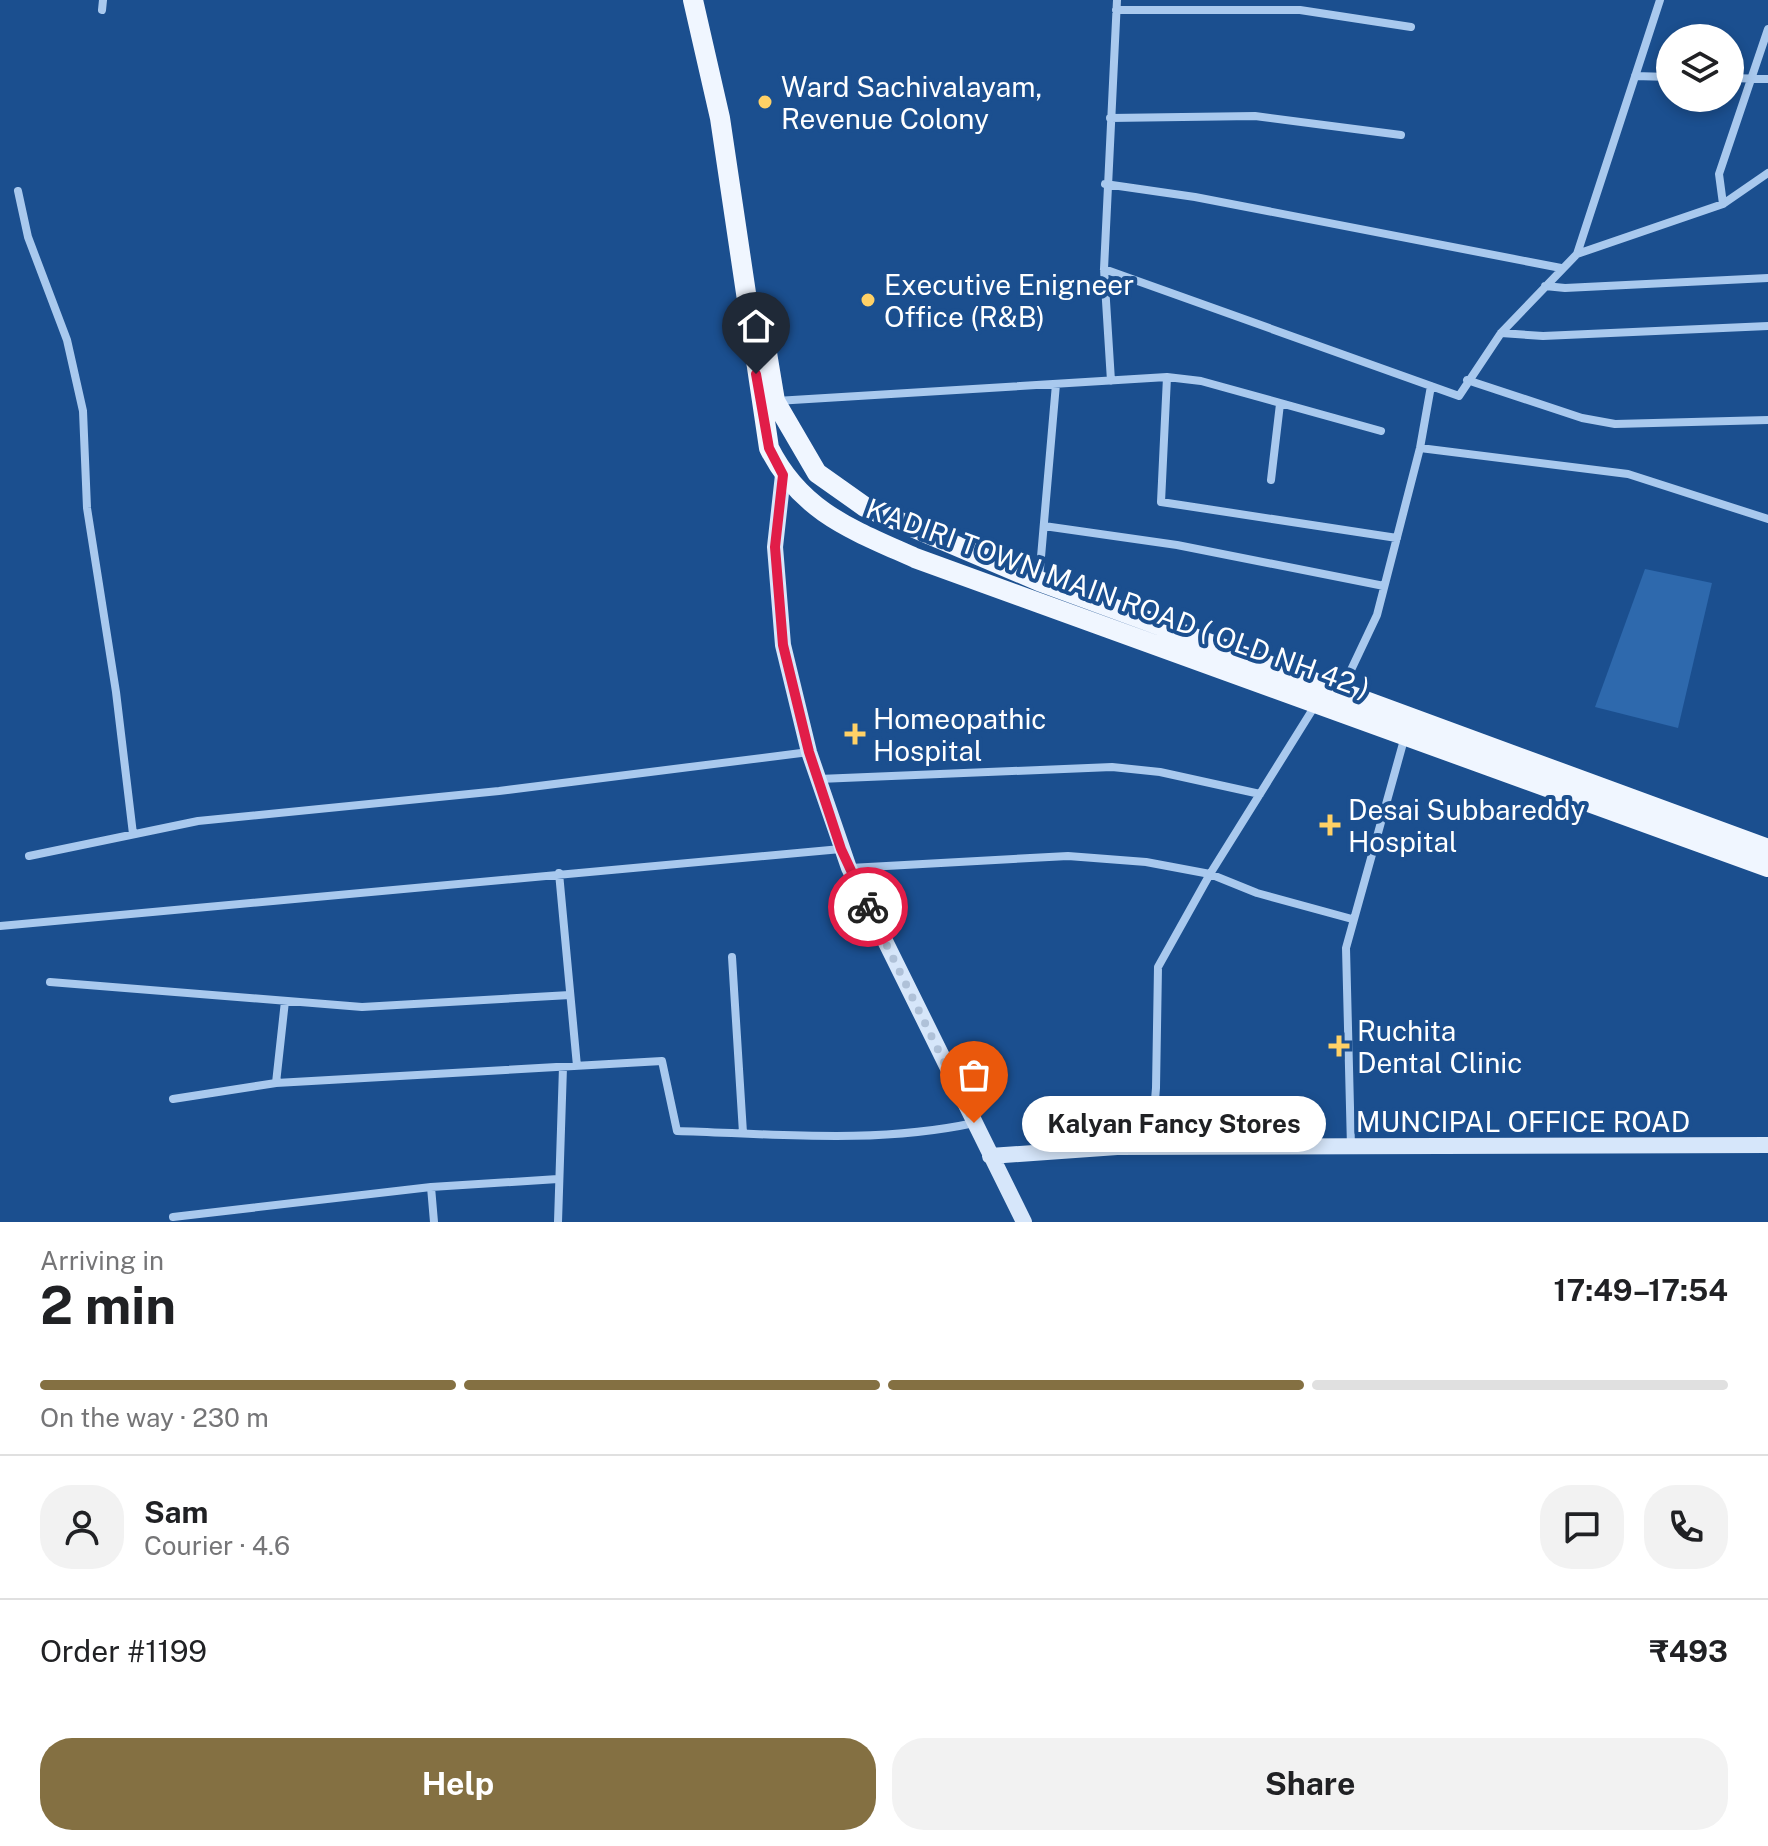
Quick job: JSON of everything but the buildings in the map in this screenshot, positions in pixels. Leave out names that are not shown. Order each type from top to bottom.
[{"type":"main road","name":"KADIRI TOWN MAIN ROAD ( OLD NH 42 )","points":[[693,0],[720,118],[767,402],[817,473],[865,507],[1038,591],[1330,700],[1768,849]]},
{"type":"main road","name":"KADIRI TOWN MAIN ROAD ( OLD NH 42 )","points":[[705,0],[723,79],[767,402],[769,448],[783,475],[805,499],[848,527],[915,558],[1038,591]]},
{"type":"main road","name":"KADIRI TOWN MAIN ROAD ( OLD NH 42 )","points":[[1330,700],[1405,735],[1768,867]]},
{"type":"street","points":[[1300,10],[1303,0]]},
{"type":"street","points":[[1577,254],[1660,0]]},
{"type":"street","points":[[1111,381],[1104,269],[1105,184],[1117,5],[1300,10],[1411,27]]},
{"type":"street","points":[[1723,204],[1719,174],[1768,29]]},
{"type":"street","points":[[1635,76],[1656,77]]},
{"type":"street","points":[[1744,79],[1768,79]]},
{"type":"street","points":[[1110,118],[1255,116],[1401,135]]},
{"type":"street","points":[[1104,269],[1459,396],[1501,333],[1577,254],[1723,204],[1768,173]]},
{"type":"street","points":[[1105,184],[1195,197],[1561,268]]},
{"type":"street","points":[[18,191],[28,237],[67,340],[83,411],[87,508],[116,692],[133,834]]},
{"type":"street","points":[[1545,286],[1768,278]]},
{"type":"street","points":[[1501,333],[1543,336],[1768,326]]},
{"type":"street","points":[[767,402],[1167,377],[1201,381],[1381,431]]},
{"type":"street","points":[[1167,377],[1161,502],[1397,538]]},
{"type":"street","points":[[1467,380],[1582,418],[1615,424],[1768,420]]},
{"type":"street","points":[[1038,591],[1056,384]]},
{"type":"street","points":[[1151,1147],[1156,1088],[1158,967],[1210,874],[1260,794],[1330,700],[1377,615],[1420,448],[1431,386]]},
{"type":"street","points":[[1271,480],[1280,404]]},
{"type":"street","points":[[1420,448],[1628,474],[1768,519]]},
{"type":"street","points":[[783,475],[775,547],[783,645],[809,752],[849,868],[1024,1222]]},
{"type":"street","points":[[1044,526],[1177,545],[1384,586]]},
{"type":"street","points":[[1351,1147],[1346,948],[1405,735]]},
{"type":"street","points":[[29,856],[198,821],[499,791],[809,752]]},
{"type":"street","points":[[819,779],[1112,767],[1160,772],[1260,794]]},
{"type":"street","points":[[0,926],[841,849]]},
{"type":"street","points":[[849,868],[1068,856],[1146,862],[1210,874],[1257,893],[1352,919]]},
{"type":"street","points":[[559,873],[577,1066]]},
{"type":"street","points":[[732,957],[743,1133]]},
{"type":"street","points":[[50,982],[362,1007],[570,995]]},
{"type":"street","points":[[276,1083],[285,1001]]},
{"type":"street","points":[[173,1099],[276,1083],[662,1061],[677,1131],[913,1134],[974,1123]]},
{"type":"street","points":[[558,1222],[563,1067]]},
{"type":"street","name":"MUNCIPAL OFFICE ROAD","points":[[990,1156],[1151,1147],[1768,1145]]},
{"type":"street","points":[[173,1217],[431,1187],[558,1179]]},
{"type":"street","points":[[431,1187],[434,1222]]},
{"type":"shaded area","points":[[1645,569],[1712,583],[1678,728],[1595,707]]},
{"type":"way so far","points":[[868,907],[974,1123]]},
{"type":"place","name":"Ward Sachivalayam, Revenue Colony","points":[[765,102]]},
{"type":"place","name":"Executive Enigneer Office (R&B)","points":[[868,300]]},
{"type":"place","name":"Homeopathic Hospital","points":[[855,734]]},
{"type":"place","name":"Desai Subbareddy Hospital","points":[[1330,825]]},
{"type":"place","name":"Ruchita Dental Clinic","points":[[1339,1046]]},
{"type":"place","name":"Kalyan Fancy Stores","points":[[974,1123]]},
{"type":"route","points":[[756,374],[769,448],[783,475],[775,547],[783,645],[809,752],[841,849],[868,907]]}]
